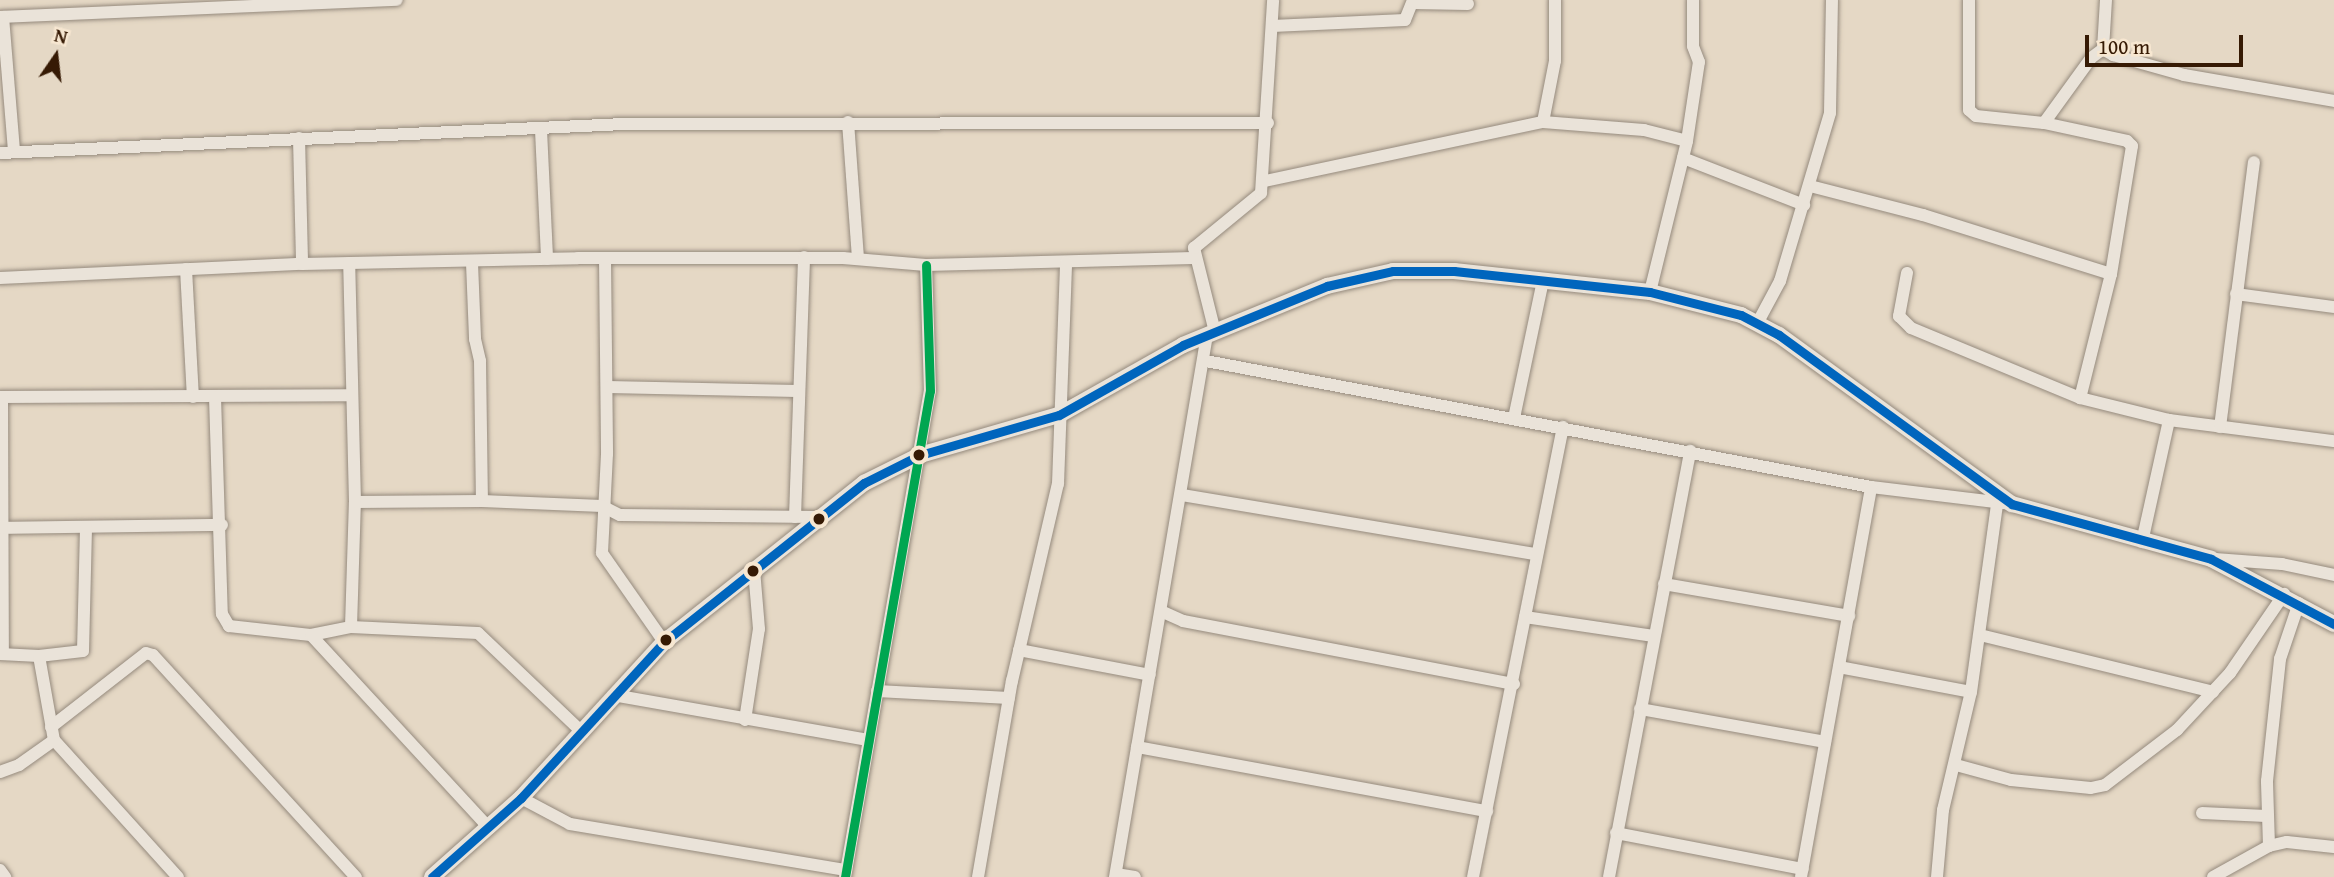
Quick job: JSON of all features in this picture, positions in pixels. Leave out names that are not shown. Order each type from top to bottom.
[{"type":"street","points":[[14,152],[1,17],[205,5],[397,0]]},
{"type":"street","points":[[1135,877],[1116,875],[1211,334],[1193,258],[1200,241],[1256,201],[1265,181],[1272,0]]},
{"type":"street","points":[[1543,122],[1555,61],[1555,0]]},
{"type":"street","points":[[1650,292],[1687,141],[1699,62],[1693,46],[1693,0]]},
{"type":"street","points":[[1758,321],[1780,281],[1811,186],[1830,113],[1832,0]]},
{"type":"street","points":[[1969,0],[1969,110],[1976,116],[2043,123],[2127,141],[2132,146],[2111,274],[2080,398]]},
{"type":"street","points":[[2043,123],[2091,58],[2103,49],[2106,0]]},
{"type":"street","points":[[1272,26],[1405,20],[1413,2],[1468,4]]},
{"type":"street","points":[[2103,49],[2184,75],[2334,101]]},
{"type":"street","points":[[848,122],[858,259]]},
{"type":"street","points":[[0,153],[299,138],[541,130],[625,124],[1268,122]]},
{"type":"street","points":[[1265,181],[1543,122],[1644,130],[1687,141]]},
{"type":"street","points":[[541,130],[547,259]]},
{"type":"street","points":[[299,138],[302,264]]},
{"type":"street","points":[[1683,158],[1804,205]]},
{"type":"street","points":[[2220,427],[2254,162]]},
{"type":"street","points":[[1811,186],[1923,215],[2111,274]]},
{"type":"street","points":[[0,278],[302,264],[472,263],[606,258],[804,257],[926,265],[1193,258]]},
{"type":"street","points":[[795,517],[796,391],[804,257]]},
{"type":"street","points":[[606,258],[608,387],[603,506],[605,563],[664,642]]},
{"type":"street","points":[[978,877],[1009,698],[1058,484],[1066,262]]},
{"type":"street","points":[[349,263],[355,502],[351,627]]},
{"type":"street","points":[[472,263],[475,339],[480,360],[482,501]]},
{"type":"street","points":[[521,798],[570,824],[845,873],[930,391],[926,265]]},
{"type":"street","points":[[186,269],[192,397]]},
{"type":"street","points":[[432,877],[521,798],[664,642],[817,517],[864,483],[920,455],[1059,415],[1211,334],[1327,286],[1393,271],[1454,271],[1650,292],[1758,321],[2005,504]]},
{"type":"street","points":[[1907,274],[1899,316],[1911,328],[2080,398],[2169,420],[2334,441]]},
{"type":"street","points":[[1514,418],[1543,280]]},
{"type":"street","points":[[2236,294],[2334,307]]},
{"type":"street","points":[[1206,361],[1871,487],[2005,504],[2211,559],[2282,564],[2334,575]]},
{"type":"street","points":[[608,387],[796,391]]},
{"type":"street","points":[[86,527],[83,651],[39,656],[1,654],[1,397],[351,396]]},
{"type":"street","points":[[215,397],[222,525],[222,614],[229,626],[310,635],[351,627],[478,633],[583,733]]},
{"type":"street","points":[[2142,542],[2169,420]]},
{"type":"street","points":[[1473,877],[1514,684],[1536,554],[1563,427]]},
{"type":"street","points":[[1609,877],[1690,451]]},
{"type":"street","points":[[1616,833],[1802,873],[1871,487]]},
{"type":"street","points":[[1182,495],[1536,554]]},
{"type":"street","points":[[355,502],[482,501],[603,506],[620,515],[817,517]]},
{"type":"street","points":[[1937,877],[1942,810],[1971,692],[1979,635],[2005,504]]},
{"type":"street","points":[[1,528],[222,525]]},
{"type":"street","points":[[2211,559],[2284,594],[2334,624]]},
{"type":"street","points":[[745,720],[759,629],[754,569]]},
{"type":"street","points":[[1664,584],[1849,616]]},
{"type":"street","points":[[1955,765],[2011,780],[2091,788],[2105,785],[2178,730],[2213,692],[2284,594]]},
{"type":"street","points":[[2269,846],[2266,816],[2280,659],[2299,603]]},
{"type":"street","points":[[1163,612],[1183,621],[1514,684]]},
{"type":"street","points":[[1525,617],[1654,636]]},
{"type":"street","points":[[1159,629],[1183,621]]},
{"type":"street","points":[[310,635],[489,828]]},
{"type":"street","points":[[1979,635],[2213,692]]},
{"type":"street","points":[[1019,650],[1150,675]]},
{"type":"street","points":[[51,727],[146,653],[153,655],[356,877]]},
{"type":"street","points":[[39,656],[54,740],[178,877]]},
{"type":"street","points":[[1839,667],[1971,692]]},
{"type":"street","points":[[877,691],[1009,698]]},
{"type":"street","points":[[613,695],[869,740]]},
{"type":"street","points":[[1640,709],[1825,742]]},
{"type":"street","points":[[0,772],[19,765],[54,740]]},
{"type":"street","points":[[1137,747],[1487,811]]},
{"type":"street","points":[[2202,813],[2266,816]]},
{"type":"street","points":[[2213,877],[2269,846],[2287,842],[2334,847]]},
{"type":"street","points":[[0,870],[5,877]]},
{"type":"transit line","points":[[845,877],[930,391],[926,265]]},
{"type":"transit line","points":[[432,877],[521,798],[664,642],[864,483],[920,455],[1059,415],[1183,345],[1327,286],[1393,271],[1454,271],[1650,292],[1741,315],[1779,335],[2012,504],[2211,559],[2334,624]]}]
